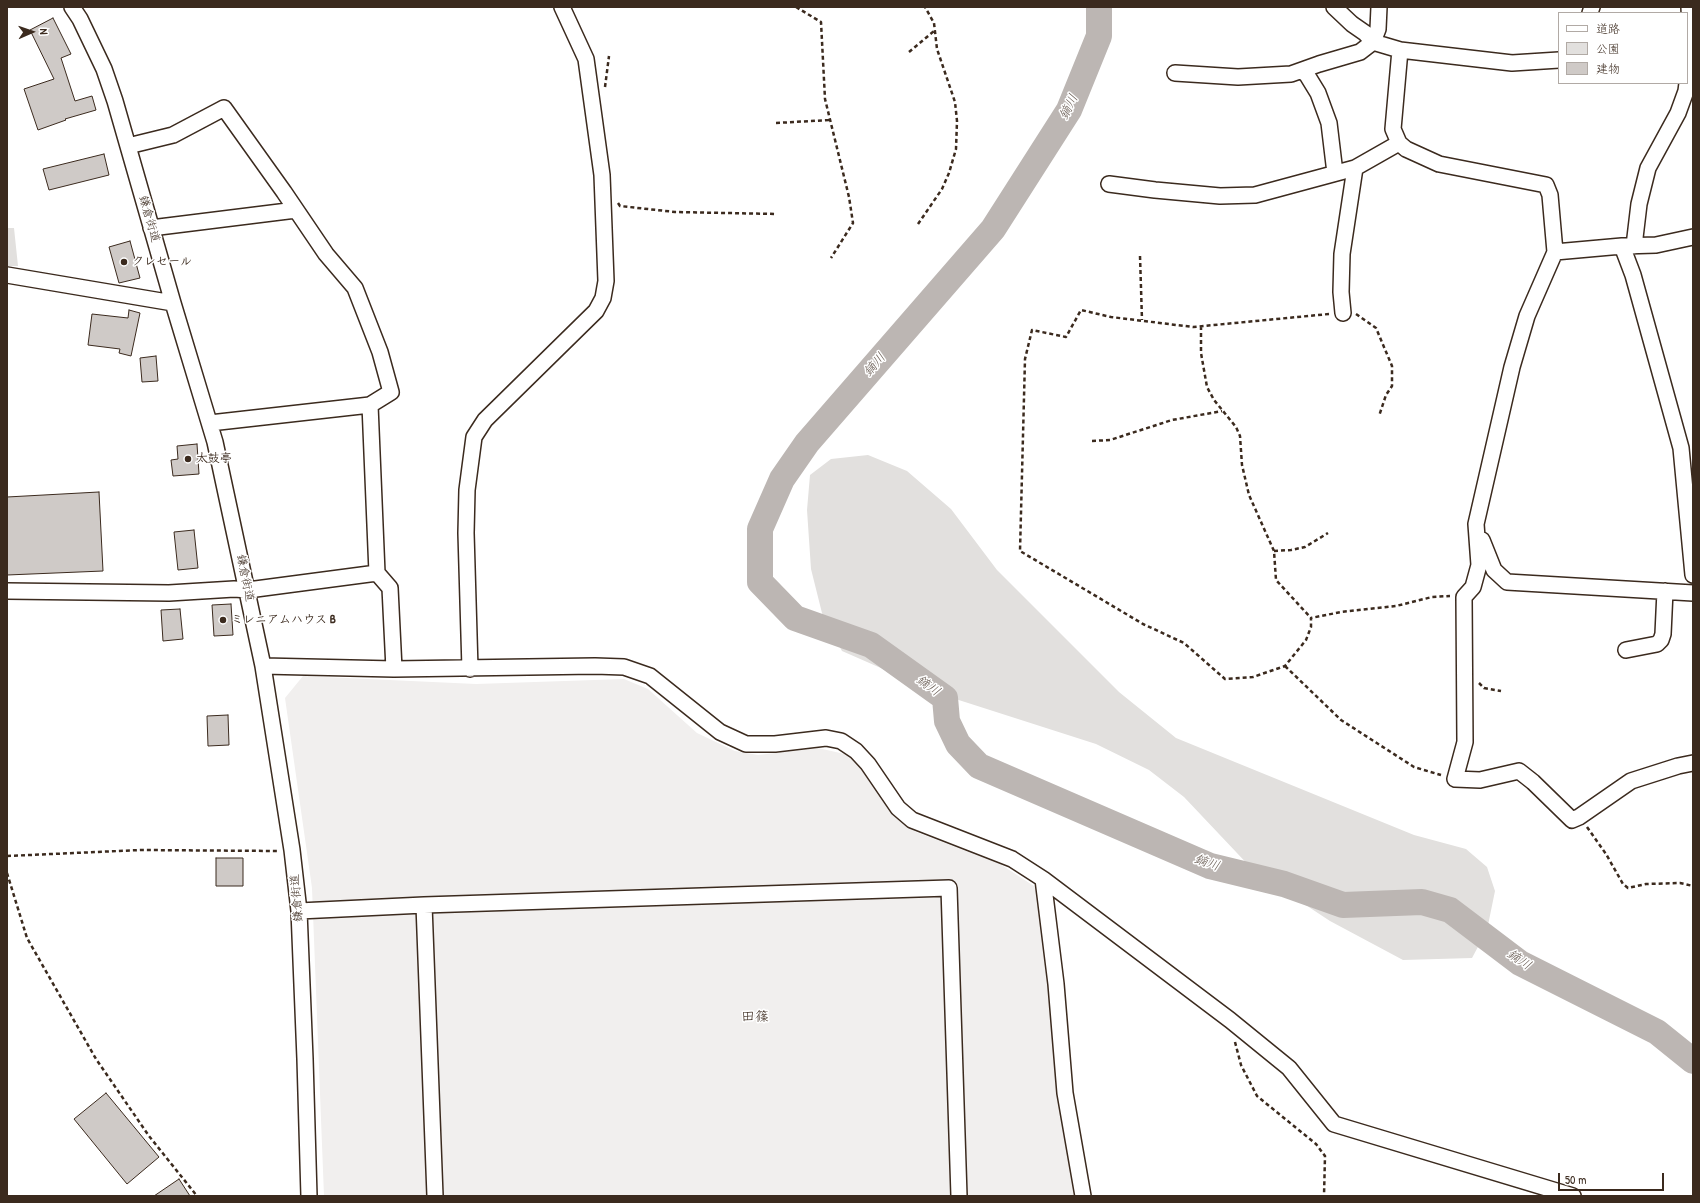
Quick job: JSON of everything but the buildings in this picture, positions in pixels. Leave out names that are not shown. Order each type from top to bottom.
[{"type":"street","name":"鎌倉街道","points":[[72,7],[80,19],[104,69],[128,146],[173,303],[216,442],[248,590],[263,666],[292,850],[299,911],[306,1059],[309,1196]]},
{"type":"street","points":[[470,669],[466,533],[467,490],[474,437],[485,420],[596,311],[603,298],[606,281],[602,175],[586,59],[562,7]]},
{"type":"street","points":[[1334,7],[1352,24],[1365,33],[1373,42],[1400,50],[1512,63],[1558,60]]},
{"type":"street","points":[[1175,72],[1238,77],[1279,76],[1302,71],[1360,52],[1373,42],[1378,29],[1379,7]]},
{"type":"street","points":[[1688,76],[1691,53],[1689,7]]},
{"type":"street","points":[[1400,50],[1393,129],[1399,143],[1406,149],[1439,164],[1546,185],[1550,195],[1555,252],[1527,316],[1512,367],[1476,524],[1479,564],[1473,588],[1464,597],[1465,742],[1455,779],[1480,780],[1519,771],[1533,782],[1572,820],[1579,817],[1631,782],[1678,766],[1693,763]]},
{"type":"street","points":[[1302,71],[1309,77],[1318,93],[1329,123],[1335,173]]},
{"type":"street","points":[[1687,84],[1678,113],[1648,168],[1628,246],[1635,283],[1682,448],[1693,575]]},
{"type":"street","points":[[128,146],[173,135],[224,108],[326,254],[356,288],[380,352],[391,392],[370,405],[210,423]]},
{"type":"street","points":[[1110,184],[1220,196],[1255,195],[1356,168],[1399,143]]},
{"type":"street","points":[[1343,313],[1341,292],[1342,254],[1356,168]]},
{"type":"street","points":[[151,228],[296,210]]},
{"type":"street","points":[[1555,252],[1656,245],[1693,237]]},
{"type":"street","points":[[7,275],[173,303]]},
{"type":"street","points":[[370,405],[377,573],[390,588],[394,669]]},
{"type":"street","points":[[1476,524],[1494,570],[1507,582],[1693,593]]},
{"type":"street","points":[[7,592],[169,593],[234,589],[248,590],[377,573]]},
{"type":"street","points":[[1626,650],[1657,644],[1662,640],[1665,591]]},
{"type":"street","points":[[263,666],[394,669],[595,666],[624,667],[650,676],[720,732],[746,744],[775,744],[826,738],[841,741],[856,751],[868,764],[898,808],[912,820],[1012,858],[1043,879],[1237,1026],[1289,1068],[1334,1124],[1573,1196]]},
{"type":"street","points":[[1043,879],[1056,984],[1065,1093],[1083,1196]]},
{"type":"street","points":[[299,911],[424,905],[949,888],[959,1196]]},
{"type":"street","points":[[424,905],[435,1196]]},
{"type":"path","points":[[796,7],[821,22],[824,99],[848,197],[853,224],[831,258]]},
{"type":"path","points":[[918,224],[942,189],[956,149],[957,121],[955,102],[937,49],[934,23],[925,7]]},
{"type":"path","points":[[909,52],[934,31]]},
{"type":"path","points":[[776,123],[830,120]]},
{"type":"path","points":[[617,201],[620,206],[675,212],[777,214]]},
{"type":"path","points":[[1140,256],[1142,320]]},
{"type":"path","points":[[1201,326],[1201,352],[1207,387],[1214,400],[1238,431],[1242,465],[1249,495],[1274,551],[1276,580],[1311,618],[1311,627],[1306,640],[1285,666],[1253,677],[1225,679],[1184,643],[1143,624],[1020,552],[1024,360],[1032,330],[1066,337],[1081,310],[1111,317],[1193,327],[1201,326],[1343,313],[1356,314],[1376,328],[1392,366],[1392,386],[1386,395],[1379,416]]},
{"type":"path","points":[[1092,441],[1110,440],[1172,420],[1222,411]]},
{"type":"path","points":[[1274,551],[1291,550],[1304,546],[1328,533]]},
{"type":"path","points":[[1311,618],[1342,612],[1396,606],[1432,597],[1464,597]]},
{"type":"path","points":[[1285,666],[1341,720],[1377,745],[1414,767],[1455,779]]},
{"type":"path","points":[[1464,668],[1484,688],[1501,691]]},
{"type":"path","points":[[1579,817],[1606,854],[1623,884],[1628,888],[1646,884],[1680,883],[1693,886]]},
{"type":"path","points":[[7,856],[141,850],[267,852],[292,850]]},
{"type":"path","points":[[7,873],[27,938],[96,1059],[149,1136],[197,1196]]},
{"type":"path","points":[[1237,1026],[1234,1041],[1240,1065],[1257,1096],[1316,1144],[1325,1156],[1324,1196]]},
{"type":"shaded area","points":[[303,676],[476,684],[624,679],[648,689],[697,733],[735,751],[758,755],[818,748],[849,755],[863,768],[884,802],[895,817],[903,824],[916,832],[1000,864],[1037,888],[1078,1196],[324,1196],[312,888],[285,698]]},
{"type":"green space","points":[[7,228],[14,228],[18,266],[7,266]]},
{"type":"green space","points":[[868,455],[907,471],[951,509],[997,570],[1119,692],[1176,738],[1414,835],[1466,849],[1487,867],[1495,891],[1487,930],[1472,958],[1403,960],[1330,921],[1254,871],[1184,797],[1149,770],[1096,744],[940,694],[842,651],[823,617],[811,569],[807,510],[810,475],[831,459]]},
{"type":"waterway","name":"鏑川","points":[[1099,7],[1099,36],[1069,110],[993,229],[807,443],[782,479],[760,529],[760,582],[795,618],[871,645],[945,698],[947,721],[958,744],[979,766],[1210,866],[1284,884],[1343,905],[1422,902],[1450,910],[1520,963],[1657,1032],[1693,1061]]},
{"type":"place","name":"クレセール","points":[[124,262]]},
{"type":"place","name":"太鼓亭","points":[[188,459]]},
{"type":"place","name":"ミレニアムハウス B","points":[[223,620]]},
{"type":"district","name":"田篠","points":[[755,1017]]}]
